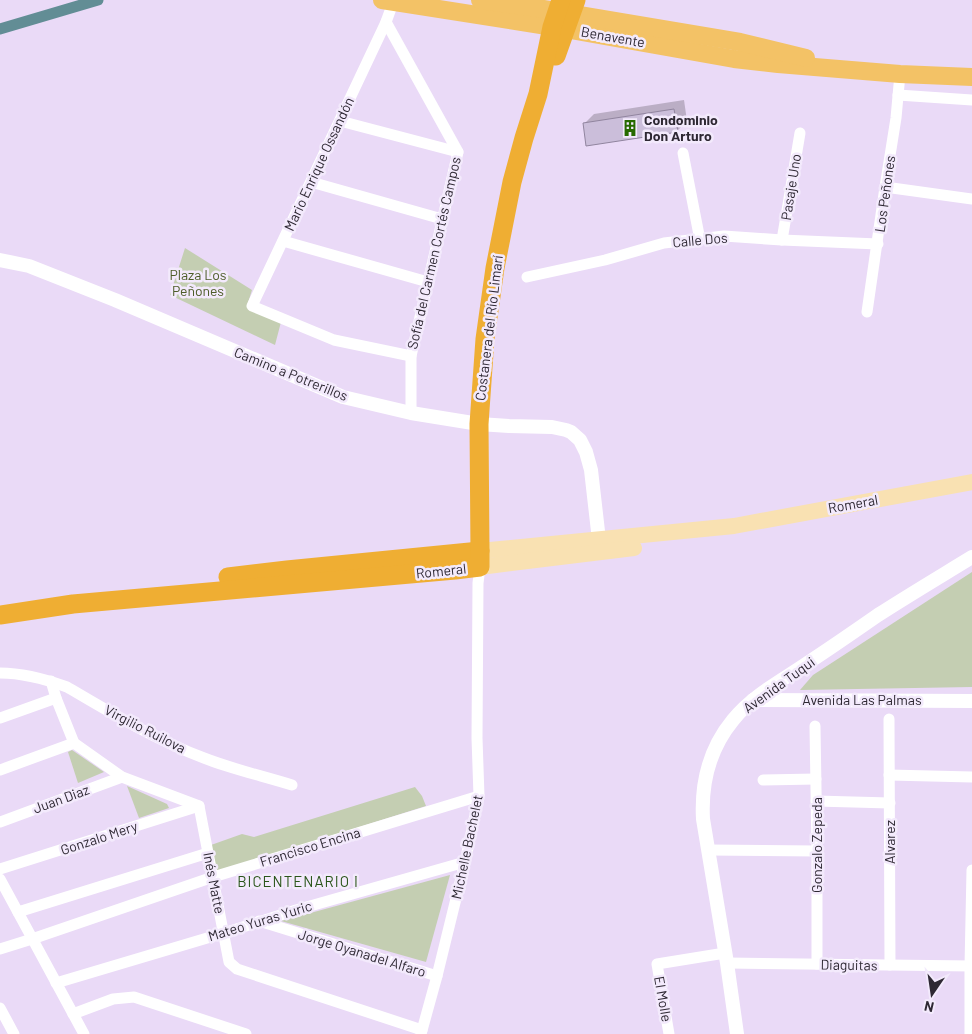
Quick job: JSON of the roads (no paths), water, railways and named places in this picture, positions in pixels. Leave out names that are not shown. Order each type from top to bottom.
[{"type":"highway","name":"Costanera del Río Limarí","points":[[480,559],[479,424],[485,339],[494,268],[517,160],[564,14]]},
{"type":"highway","name":"Romeral","points":[[0,615],[73,604],[145,597],[199,582],[287,570],[480,559]]},
{"type":"main road","name":"Benavente","points":[[480,0],[756,46],[845,69],[900,74],[972,77]]},
{"type":"main road","name":"Benavente","points":[[390,1],[564,14]]},
{"type":"main road","name":"Romeral","points":[[480,559],[599,540],[734,526],[972,482]]},
{"type":"main road","name":"Romeral","points":[[480,559],[633,548],[680,541],[734,526]]},
{"type":"street","name":"Mario Enrique Ossandón","points":[[390,1],[386,22],[252,306],[334,340],[411,356]]},
{"type":"street","name":"Sofía del Carmen Cortés Campos","points":[[386,22],[458,152],[411,356],[411,413]]},
{"type":"street","name":"Los Peñones","points":[[867,312],[896,118],[900,74]]},
{"type":"street","points":[[898,95],[972,100]]},
{"type":"street","points":[[340,121],[458,152]]},
{"type":"street","name":"Pasaje Uno","points":[[782,240],[800,133]]},
{"type":"street","points":[[683,153],[700,240]]},
{"type":"street","points":[[311,182],[442,219]]},
{"type":"street","points":[[885,187],[972,198]]},
{"type":"street","name":"Calle Dos","points":[[527,278],[605,260],[664,243],[724,236],[878,244]]},
{"type":"street","points":[[283,241],[428,282]]},
{"type":"street","name":"Camino a Potrerillos","points":[[0,260],[29,266],[97,293],[343,397],[411,413],[479,424],[552,426],[566,430],[576,436],[584,446],[591,470],[599,540]]},
{"type":"street","name":"Avenida Tuqui","points":[[737,1034],[702,808],[705,782],[715,749],[733,720],[753,700],[879,614],[972,557]]},
{"type":"street","name":"Michelle Bachelet","points":[[422,1032],[465,862],[479,796],[477,738],[478,582],[480,559]]},
{"type":"street","name":"Virgilio Ruilova","points":[[0,673],[22,674],[67,687],[127,722],[168,743],[205,758],[292,785]]},
{"type":"street","points":[[51,681],[74,743],[122,777],[199,806]]},
{"type":"street","points":[[0,718],[56,698]]},
{"type":"street","name":"Avenida Las Palmas","points":[[753,700],[972,701]]},
{"type":"street","name":"Alvarez","points":[[889,719],[890,965]]},
{"type":"street","name":"Gonzalo Zepeda","points":[[815,726],[817,964]]},
{"type":"street","points":[[0,770],[74,743]]},
{"type":"street","points":[[890,775],[972,777]]},
{"type":"street","name":"Juan Diaz","points":[[0,822],[122,777]]},
{"type":"street","points":[[763,780],[816,779]]},
{"type":"street","name":"Francisco Encina","points":[[0,949],[213,877],[479,796]]},
{"type":"street","points":[[816,801],[890,803]]},
{"type":"street","name":"Inés Matte","points":[[199,806],[229,962],[237,969],[422,1032]]},
{"type":"street","name":"Gonzalo Mery","points":[[0,869],[199,806]]},
{"type":"street","points":[[708,850],[817,851]]},
{"type":"street","points":[[18,912],[208,853]]},
{"type":"street","name":"Mateo Yuras Yuric","points":[[56,982],[296,910],[465,862]]},
{"type":"street","points":[[970,1034],[972,870]]},
{"type":"street","points":[[0,878],[84,1034]]},
{"type":"street","name":"Jorge Oyanadel Alfaro","points":[[259,921],[437,976]]},
{"type":"street","name":"Diaguitas","points":[[657,964],[726,958],[817,964],[971,966]]},
{"type":"street","name":"El Molle","points":[[657,964],[669,1034]]},
{"type":"street","points":[[73,1014],[113,998],[134,997],[246,1034]]},
{"type":"street","points":[[0,1009],[14,1034]]},
{"type":"waterway","points":[[0,29],[98,0]]},
{"type":"place","name":"Condominio Don Arturo","points":[[630,128]]},
{"type":"district","name":"BICENTENARIO I","points":[[298,882]]},
{"type":"park label","name":"Plaza Los Peñones","points":[[198,284]]}]
